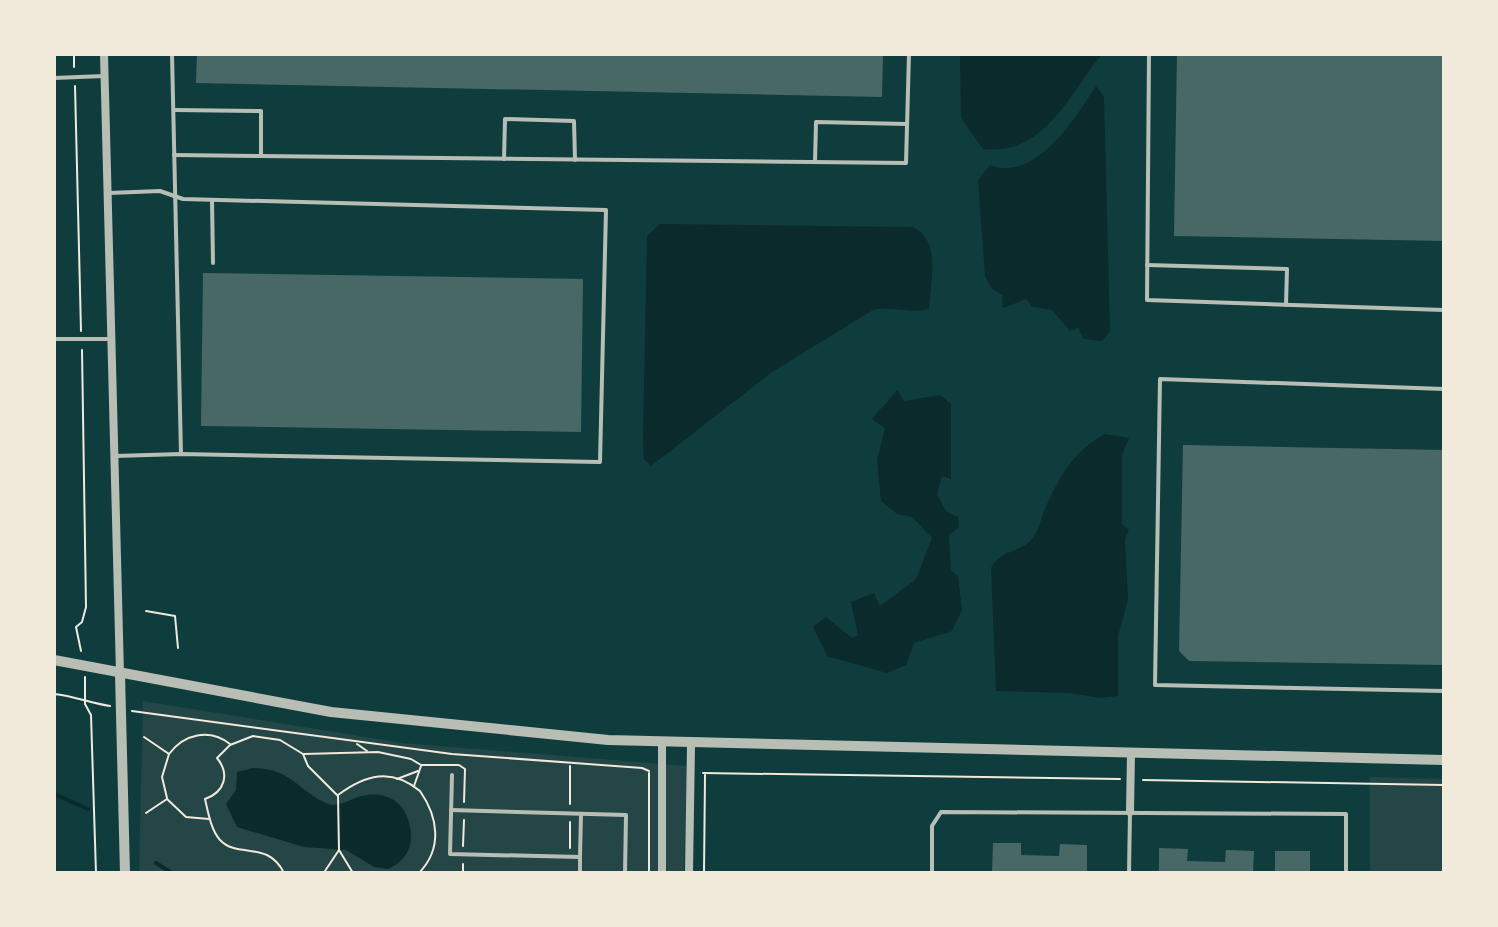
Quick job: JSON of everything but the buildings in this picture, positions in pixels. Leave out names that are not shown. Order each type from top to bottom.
[{"type":"street","points":[[104,54],[125,873]]},
{"type":"street","points":[[54,660],[376,718],[662,743],[1444,760]]},
{"type":"street","points":[[662,743],[662,873]]},
{"type":"street","points":[[689,873],[691,745]]},
{"type":"street","points":[[1130,812],[1131,753]]},
{"type":"lane","points":[[172,54],[181,454]]},
{"type":"lane","points":[[174,155],[906,163],[909,54]]},
{"type":"lane","points":[[1149,54],[1147,300],[1444,310]]},
{"type":"lane","points":[[54,78],[104,76]]},
{"type":"lane","points":[[174,110],[261,111],[261,156]]},
{"type":"lane","points":[[504,159],[505,119],[574,121],[575,160]]},
{"type":"lane","points":[[815,162],[816,122],[907,124]]},
{"type":"lane","points":[[107,193],[160,191],[175,197],[212,200],[606,210],[600,462],[181,454],[115,456]]},
{"type":"lane","points":[[212,200],[213,263]]},
{"type":"lane","points":[[1147,265],[1287,269],[1286,305]]},
{"type":"lane","points":[[54,339],[111,339]]},
{"type":"lane","points":[[1444,389],[1160,379],[1155,685],[1444,691]]},
{"type":"lane","points":[[452,775],[450,854],[580,857]]},
{"type":"lane","points":[[451,810],[626,815],[625,873]]},
{"type":"lane","points":[[932,873],[932,826],[941,812],[1346,814],[1346,873]]},
{"type":"lane","points":[[1129,873],[1130,812]]},
{"type":"lane","points":[[580,873],[581,814]]},
{"type":"path","points":[[146,611],[175,616],[178,648]]},
{"type":"path","points":[[78,630],[76,627],[82,622]]},
{"type":"path","points":[[54,694],[88,702],[96,873]]},
{"type":"path","points":[[149,714],[202,718],[356,742],[662,772]]},
{"type":"path","points":[[210,819],[186,817],[167,799],[162,777],[169,754],[180,742],[194,736],[217,737],[230,745]]},
{"type":"path","points":[[284,873],[271,856],[227,846],[218,839],[205,799],[223,786],[224,768],[217,758],[230,745],[253,736],[269,737],[291,745],[303,754],[308,766],[338,796],[339,850],[351,873],[322,872]]},
{"type":"path","points":[[144,737],[169,754]]},
{"type":"path","points":[[356,742],[361,749],[411,759],[421,765],[459,765],[465,769],[463,873]]},
{"type":"path","points":[[303,754],[373,752]]},
{"type":"path","points":[[414,786],[421,765]]},
{"type":"path","points":[[396,779],[418,771]]},
{"type":"path","points":[[649,771],[649,873]]},
{"type":"path","points":[[690,773],[1118,779]]},
{"type":"path","points":[[704,873],[705,774]]},
{"type":"path","points":[[338,796],[352,782],[365,777],[396,779],[414,786],[430,806],[436,822],[434,848],[419,873]]},
{"type":"path","points":[[1143,780],[1444,785]]},
{"type":"path","points":[[146,813],[167,799]]},
{"type":"path","points":[[322,872],[339,850]]},
{"type":"shaded area","points":[[960,54],[1102,54],[1066,103],[1039,133],[1005,149],[983,149],[961,118]]},
{"type":"shaded area","points":[[1096,86],[1104,97],[1110,331],[1102,341],[1084,339],[1078,328],[1070,331],[1052,310],[1032,307],[1026,299],[1003,308],[1002,295],[991,288],[985,276],[978,180],[990,165],[1007,168],[1023,165],[1038,156],[1066,129]]},
{"type":"shaded area","points":[[660,224],[913,227],[922,233],[931,252],[929,309],[873,310],[772,372],[651,466],[644,459],[643,440],[647,236]]},
{"type":"shaded area","points":[[897,390],[904,401],[940,395],[951,404],[951,479],[942,476],[937,494],[946,511],[958,517],[959,527],[949,535],[951,570],[958,576],[962,610],[952,631],[914,643],[906,665],[887,673],[827,656],[813,627],[826,617],[852,638],[858,635],[851,602],[874,593],[880,606],[916,579],[932,538],[912,517],[897,514],[881,501],[877,460],[885,428],[872,419]]},
{"type":"shaded area","points":[[1105,434],[1129,438],[1122,455],[1122,524],[1129,530],[1125,539],[1128,600],[1118,636],[1118,696],[1100,698],[1070,693],[996,691],[991,568],[999,558],[1031,540],[1068,467],[1075,457]]},
{"type":"shaded area","points":[[143,701],[402,743],[687,766],[684,873],[139,873]]},
{"type":"shaded area","points":[[253,768],[278,772],[331,805],[371,794],[389,798],[407,816],[411,835],[408,851],[402,860],[388,869],[374,867],[346,850],[304,847],[237,827],[226,804],[236,790],[237,772]]},
{"type":"shaded area","points":[[1370,777],[1444,779],[1444,873],[1370,873]]},
{"type":"waterway","points":[[54,794],[88,809]]},
{"type":"waterway","points":[[156,863],[172,873]]}]
